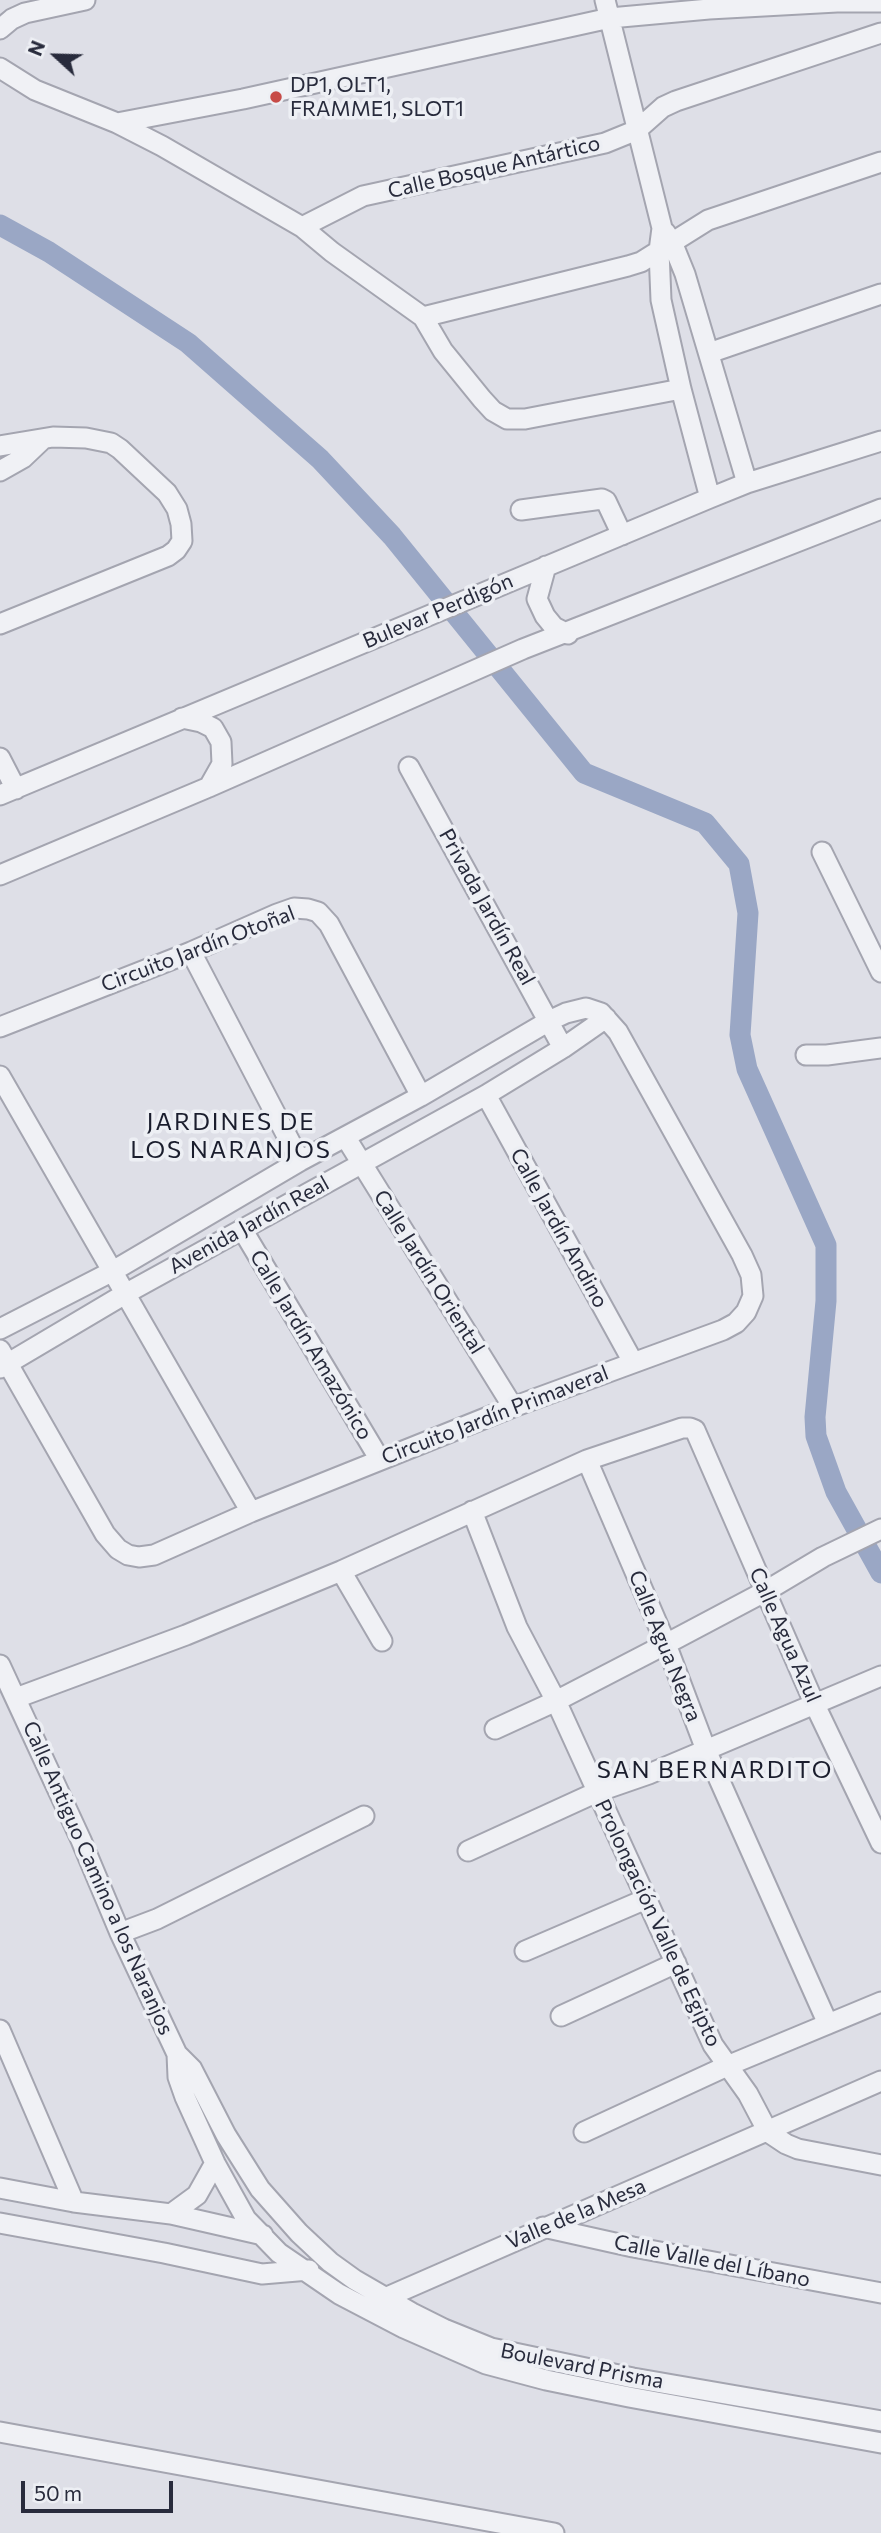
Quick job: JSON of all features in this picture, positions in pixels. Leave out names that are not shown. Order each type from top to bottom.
[{"type":"street","points":[[0,29],[25,13],[85,0]]},
{"type":"street","points":[[117,123],[243,99],[607,9],[709,9],[881,2]]},
{"type":"street","points":[[607,9],[664,240],[661,300],[710,498]]},
{"type":"street","name":"Calle Bosque Antártico","points":[[302,227],[363,196],[583,149],[637,130],[663,107],[676,101],[881,33]]},
{"type":"street","points":[[0,68],[35,90],[117,123],[162,146],[302,227],[332,252],[423,317],[443,351],[482,400],[506,419],[525,419],[681,389]]},
{"type":"street","points":[[423,317],[628,266],[664,240],[708,220],[881,162]]},
{"type":"street","points":[[664,240],[685,274],[747,483]]},
{"type":"street","points":[[709,353],[881,294]]},
{"type":"street","points":[[0,446],[43,439],[86,438],[102,440],[120,449],[167,493],[177,509],[182,541],[168,556],[0,624]]},
{"type":"street","points":[[0,471],[23,458],[43,439]]},
{"type":"street","name":"Bulevar Perdigón","points":[[8,792],[747,483],[881,441]]},
{"type":"street","points":[[521,510],[602,499],[606,501],[622,535]]},
{"type":"street","points":[[0,875],[209,787],[523,649],[568,634],[881,509]]},
{"type":"street","points":[[546,566],[537,599],[554,627],[568,634]]},
{"type":"street","points":[[182,718],[213,728],[221,742],[222,764],[209,787]]},
{"type":"street","points":[[0,758],[8,792]]},
{"type":"street","name":"Privada Jardín Real","points":[[409,768],[563,1048]]},
{"type":"street","points":[[822,852],[881,972]]},
{"type":"street","name":"Circuito Jardín Otoñal","points":[[0,1027],[191,952],[294,908],[308,909],[318,912],[329,924],[421,1096]]},
{"type":"street","points":[[191,952],[300,1161]]},
{"type":"street","name":"Avenida Jardín Real","points":[[0,1329],[113,1271],[300,1161],[421,1096],[549,1021],[573,1010],[600,1014]]},
{"type":"street","name":"Avenida Jardín Real","points":[[2,1360],[486,1095],[563,1048],[600,1014]]},
{"type":"street","name":"Circuito Jardín Primaveral","points":[[2,1360],[105,1534],[118,1549],[128,1555],[153,1555],[251,1512],[513,1407],[736,1323],[746,1312],[753,1296],[751,1275],[618,1032],[600,1014]]},
{"type":"street","points":[[806,1055],[835,1055],[881,1049]]},
{"type":"street","points":[[0,1076],[251,1512]]},
{"type":"street","name":"Calle Jardín Andino","points":[[486,1095],[633,1362]]},
{"type":"street","name":"Calle Jardín Oriental","points":[[346,1138],[513,1407]]},
{"type":"street","name":"Calle Jardín Amazónico","points":[[242,1229],[380,1460]]},
{"type":"street","name":"Calle Agua Azul","points":[[587,1460],[682,1428],[690,1427],[695,1430],[816,1705],[881,1843]]},
{"type":"street","points":[[16,1698],[186,1635],[341,1571],[587,1460]]},
{"type":"street","name":"Calle Agua Negra","points":[[587,1460],[666,1644],[706,1750],[828,2024]]},
{"type":"street","name":"Prolongación Valle de Egipto","points":[[472,1511],[517,1627],[556,1701],[713,2045],[748,2094],[768,2132]]},
{"type":"street","points":[[495,1729],[556,1701],[766,1591],[823,1557],[881,1529]]},
{"type":"street","points":[[341,1571],[382,1641]]},
{"type":"street","name":"Calle Antiguo Camino a los Naranjos","points":[[0,1665],[177,2054],[192,2069],[226,2135],[260,2189],[299,2233],[330,2262]]},
{"type":"street","points":[[468,1851],[597,1792],[706,1750],[881,1676]]},
{"type":"street","points":[[120,1933],[157,1919],[364,1816]]},
{"type":"street","points":[[525,1951],[646,1899]]},
{"type":"street","points":[[561,2016],[676,1963]]},
{"type":"street","points":[[584,2132],[727,2066],[881,2002]]},
{"type":"street","points":[[1,2033],[74,2202]]},
{"type":"street","name":"Calle Antiguo Camino a los Naranjos","points":[[177,2054],[178,2077],[215,2163],[246,2218],[260,2235],[304,2271]]},
{"type":"street","name":"Valle de la Mesa","points":[[385,2298],[881,2081]]},
{"type":"street","points":[[768,2132],[798,2149],[881,2165]]},
{"type":"street","points":[[171,2214],[197,2195],[215,2163]]},
{"type":"street","points":[[0,2188],[74,2202],[171,2214],[260,2235],[299,2233]]},
{"type":"street","points":[[0,2223],[151,2250],[262,2274],[304,2271],[330,2262]]},
{"type":"street","name":"Calle Valle del Líbano","points":[[543,2227],[633,2247],[881,2293]]},
{"type":"street","name":"Boulevard Prisma","points":[[330,2262],[385,2298],[444,2329],[491,2348],[632,2378],[881,2421]]},
{"type":"street","name":"Boulevard Prisma","points":[[304,2271],[369,2311],[486,2364],[629,2397],[881,2443]]},
{"type":"street","points":[[0,2432],[554,2533]]},
{"type":"waterway","points":[[0,225],[49,252],[188,343],[320,459],[392,536],[584,773],[705,823],[739,864],[748,913],[740,1035],[747,1069],[826,1245],[826,1301],[815,1417],[816,1436],[836,1492],[881,1573]]},
{"type":"place","name":"DP1, OLT1, FRAMME1, SLOT1","points":[[276,97]]},
{"type":"district","name":"JARDINES DE LOS NARANJOS","points":[[231,1136]]},
{"type":"district","name":"SAN BERNARDITO","points":[[715,1770]]}]
